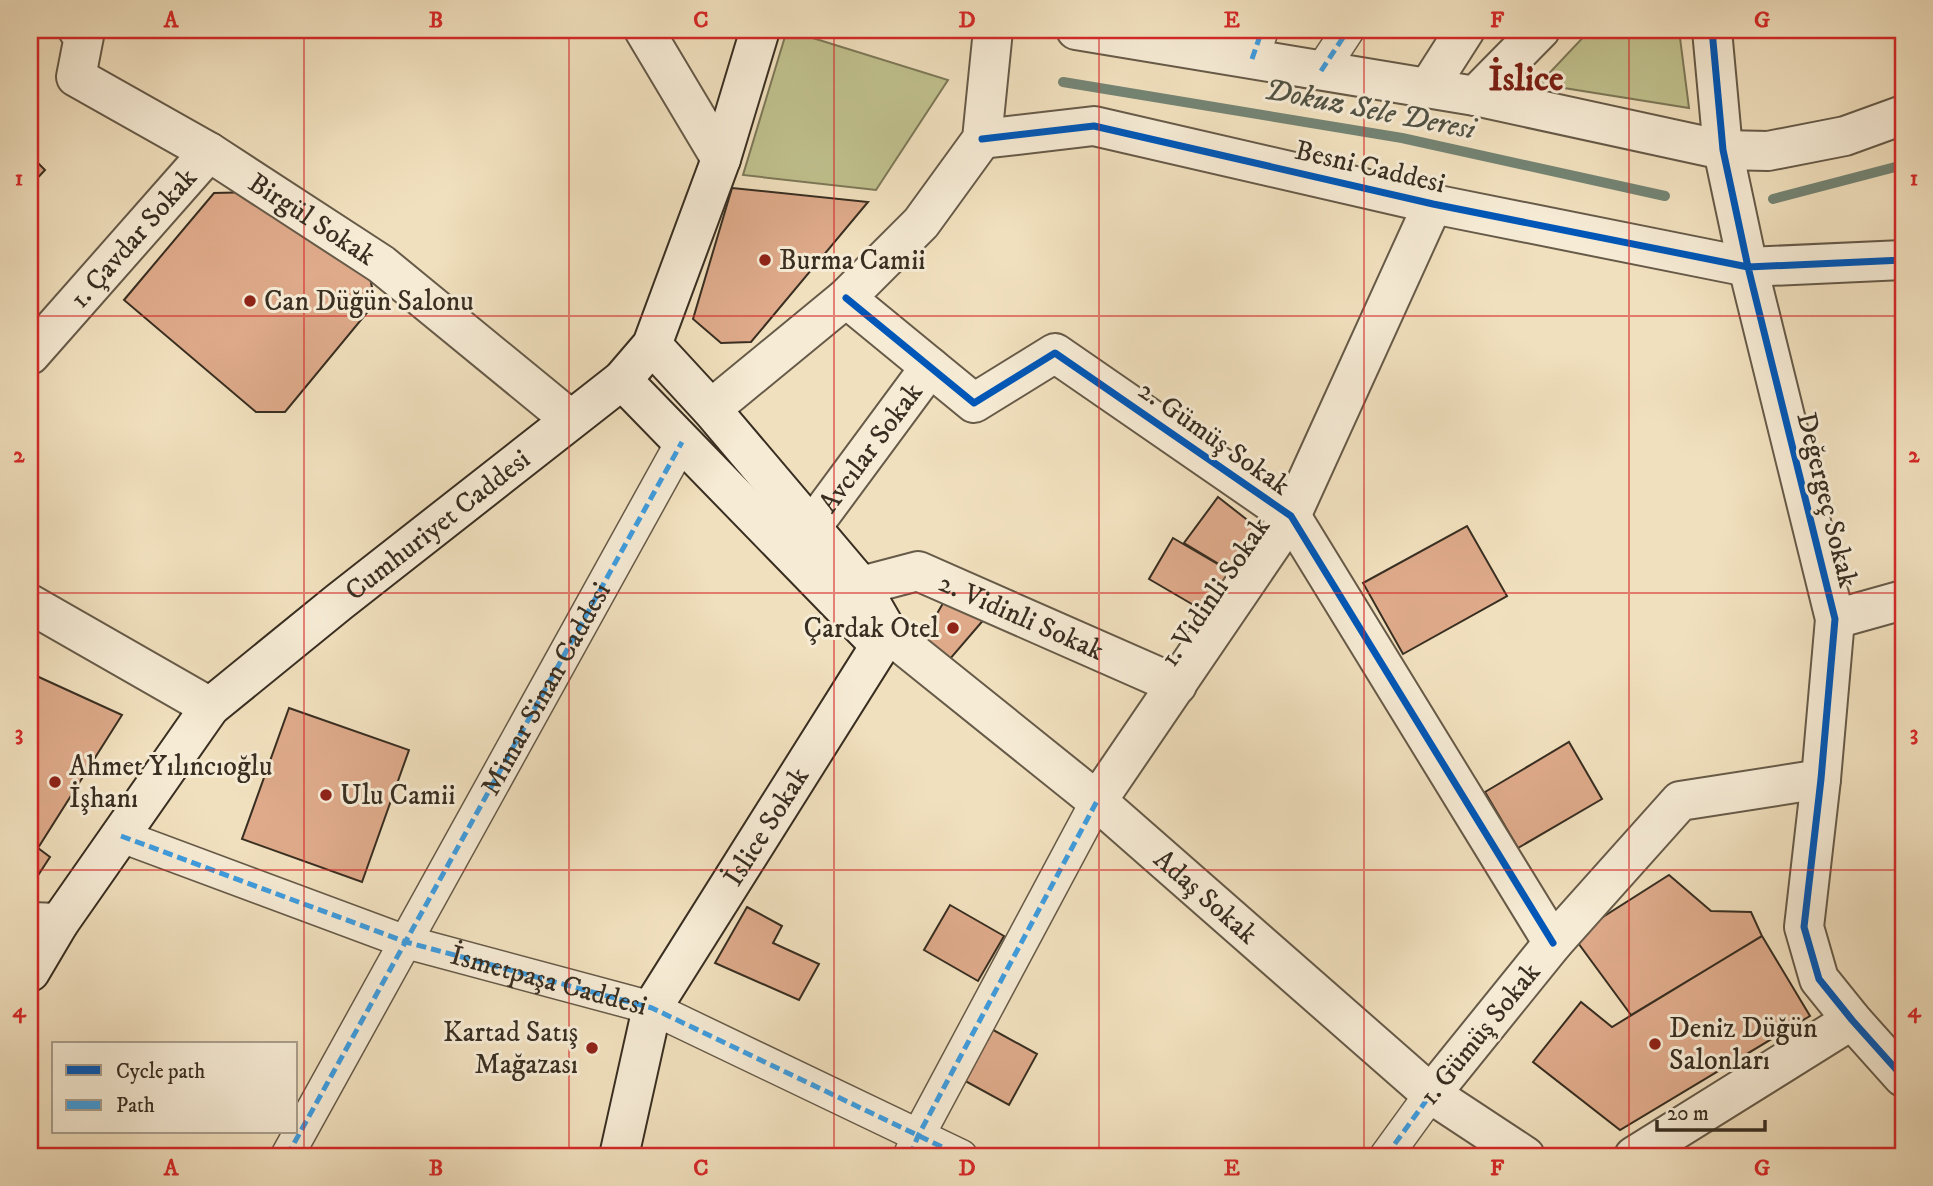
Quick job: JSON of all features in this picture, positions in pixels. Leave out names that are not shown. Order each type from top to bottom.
[{"type":"street","points":[[644,30],[722,159]]},
{"type":"street","name":"Cumhuriyet Caddesi","points":[[30,972],[39,917],[121,836],[210,707],[339,601],[622,380],[652,345],[722,159],[760,30]]},
{"type":"street","points":[[682,442],[711,409],[846,298],[921,223],[982,139],[993,30]]},
{"type":"street","points":[[1321,71],[1348,30]]},
{"type":"street","points":[[1428,88],[1465,30]]},
{"type":"street","points":[[1475,96],[1540,30]]},
{"type":"street","name":"Değergeç Sokak","points":[[1712,30],[1723,150],[1748,267],[1835,619],[1804,927],[1819,979],[1903,1077]]},
{"type":"street","name":"Birgül Sokak","points":[[83,32],[76,77],[209,152],[381,264],[570,419]]},
{"type":"street","points":[[1099,32],[1257,44],[1321,71],[1475,96],[1723,150],[1768,151],[1845,136],[1903,115]]},
{"type":"street","name":"Besni Caddesi","points":[[982,139],[1094,125],[1433,204],[1748,267],[1903,260]]},
{"type":"street","name":"1. Çavdar Sokak","points":[[30,355],[209,152]]},
{"type":"street","name":"1. Vidinli Sokak","points":[[914,1146],[1097,801],[1291,516],[1433,204]]},
{"type":"street","name":"2. Gümüş Sokak","points":[[846,298],[974,403],[1055,353],[1291,516],[1553,943]]},
{"type":"street","points":[[652,345],[711,409],[861,586],[884,639]]},
{"type":"street","name":"Avcılar Sokak","points":[[811,528],[930,367]]},
{"type":"street","points":[[622,380],[884,639]]},
{"type":"street","name":"Mimar Sinan Caddesi","points":[[288,1156],[682,442]]},
{"type":"street","name":"2. Vidinli Sokak","points":[[861,586],[918,571],[1177,685]]},
{"type":"street","points":[[1835,619],[1903,600]]},
{"type":"street","points":[[30,604],[210,707]]},
{"type":"street","name":"Adaş Sokak","points":[[884,639],[1097,801],[1430,1094],[1525,1156]]},
{"type":"street","name":"İslice Sokak","points":[[619,1156],[652,1008],[884,639]]},
{"type":"street","name":"1. Gümüş Sokak","points":[[1386,1156],[1430,1094],[1553,943],[1680,801],[1821,779]]},
{"type":"street","name":"İsmetpaşa Caddesi","points":[[121,836],[406,942],[652,1008],[914,1146],[961,1156]]},
{"type":"street","points":[[1634,1156],[1852,1020]]},
{"type":"green space","points":[[787,30],[948,80],[876,190],[743,175]]},
{"type":"green space","points":[[1590,30],[1679,30],[1689,108],[1539,84]]},
{"type":"building","points":[[30,155],[45,170],[30,186]]},
{"type":"building","name":"Burma Camii","points":[[732,188],[868,202],[751,342],[721,343],[693,319]]},
{"type":"building","name":"Can Düğün Salonu","points":[[256,192],[370,277],[375,303],[285,412],[256,412],[124,300],[214,193]]},
{"type":"building","points":[[1218,497],[1264,533],[1239,576],[1184,543]]},
{"type":"building","points":[[1467,526],[1507,596],[1403,654],[1363,583]]},
{"type":"building","points":[[1173,538],[1238,576],[1214,617],[1149,579]]},
{"type":"building","name":"Çardak Otel","points":[[946,598],[986,617],[950,659],[923,638]]},
{"type":"building","name":"Ahmet Yılıncıoğlu İşhanı","points":[[30,673],[122,715],[38,848],[50,857],[33,883],[30,881]]},
{"type":"building","name":"Ulu Camii","points":[[289,708],[409,750],[362,882],[242,839]]},
{"type":"building","points":[[1569,742],[1602,799],[1518,848],[1485,792]]},
{"type":"building","points":[[1669,875],[1711,911],[1751,912],[1762,936],[1631,1015],[1573,936]]},
{"type":"building","points":[[950,905],[1004,936],[978,981],[924,950]]},
{"type":"building","points":[[747,907],[782,926],[773,943],[819,964],[799,1000],[715,963]]},
{"type":"building","name":"Deniz Düğün Salonları","points":[[1762,936],[1810,1016],[1620,1130],[1533,1062],[1581,1002],[1612,1027]]},
{"type":"building","points":[[986,1026],[1037,1054],[1009,1105],[958,1077]]},
{"type":"waterway","name":"Dokuz Sele Deresi","points":[[1063,82],[1402,138],[1665,196]]},
{"type":"waterway","name":"Dokuz Sele Deresi","points":[[1773,199],[1903,165]]},
{"type":"marked path","points":[[1108,35],[1112,30]]},
{"type":"marked path","points":[[1252,59],[1262,30]]},
{"type":"marked path","points":[[1321,71],[1348,30]]},
{"type":"marked path","points":[[287,1156],[682,442]]},
{"type":"marked path","points":[[910,1156],[918,1136],[1097,801]]},
{"type":"marked path","points":[[121,836],[406,942],[652,1008],[961,1156]]},
{"type":"marked path","points":[[1386,1156],[1431,1094]]},
{"type":"cycle path","points":[[1712,30],[1723,150],[1748,267],[1835,619],[1804,927],[1819,979],[1903,1077]]},
{"type":"cycle path","points":[[982,139],[1094,126],[1433,204],[1748,267],[1903,260]]},
{"type":"cycle path","points":[[846,298],[974,403],[1055,353],[1291,516],[1553,943]]},
{"type":"place","name":"Burma Camii","points":[[765,260]]},
{"type":"place","name":"Can Düğün Salonu","points":[[250,301]]},
{"type":"place","name":"Çardak Otel","points":[[953,628]]},
{"type":"place","name":"Ahmet Yılıncıoğlu İşhanı","points":[[55,782]]},
{"type":"place","name":"Ulu Camii","points":[[326,795]]},
{"type":"place","name":"Deniz Düğün Salonları","points":[[1655,1044]]},
{"type":"place","name":"Kartad Satış Mağazası","points":[[592,1048]]},
{"type":"district","name":"İslice","points":[[1526,80]]}]
